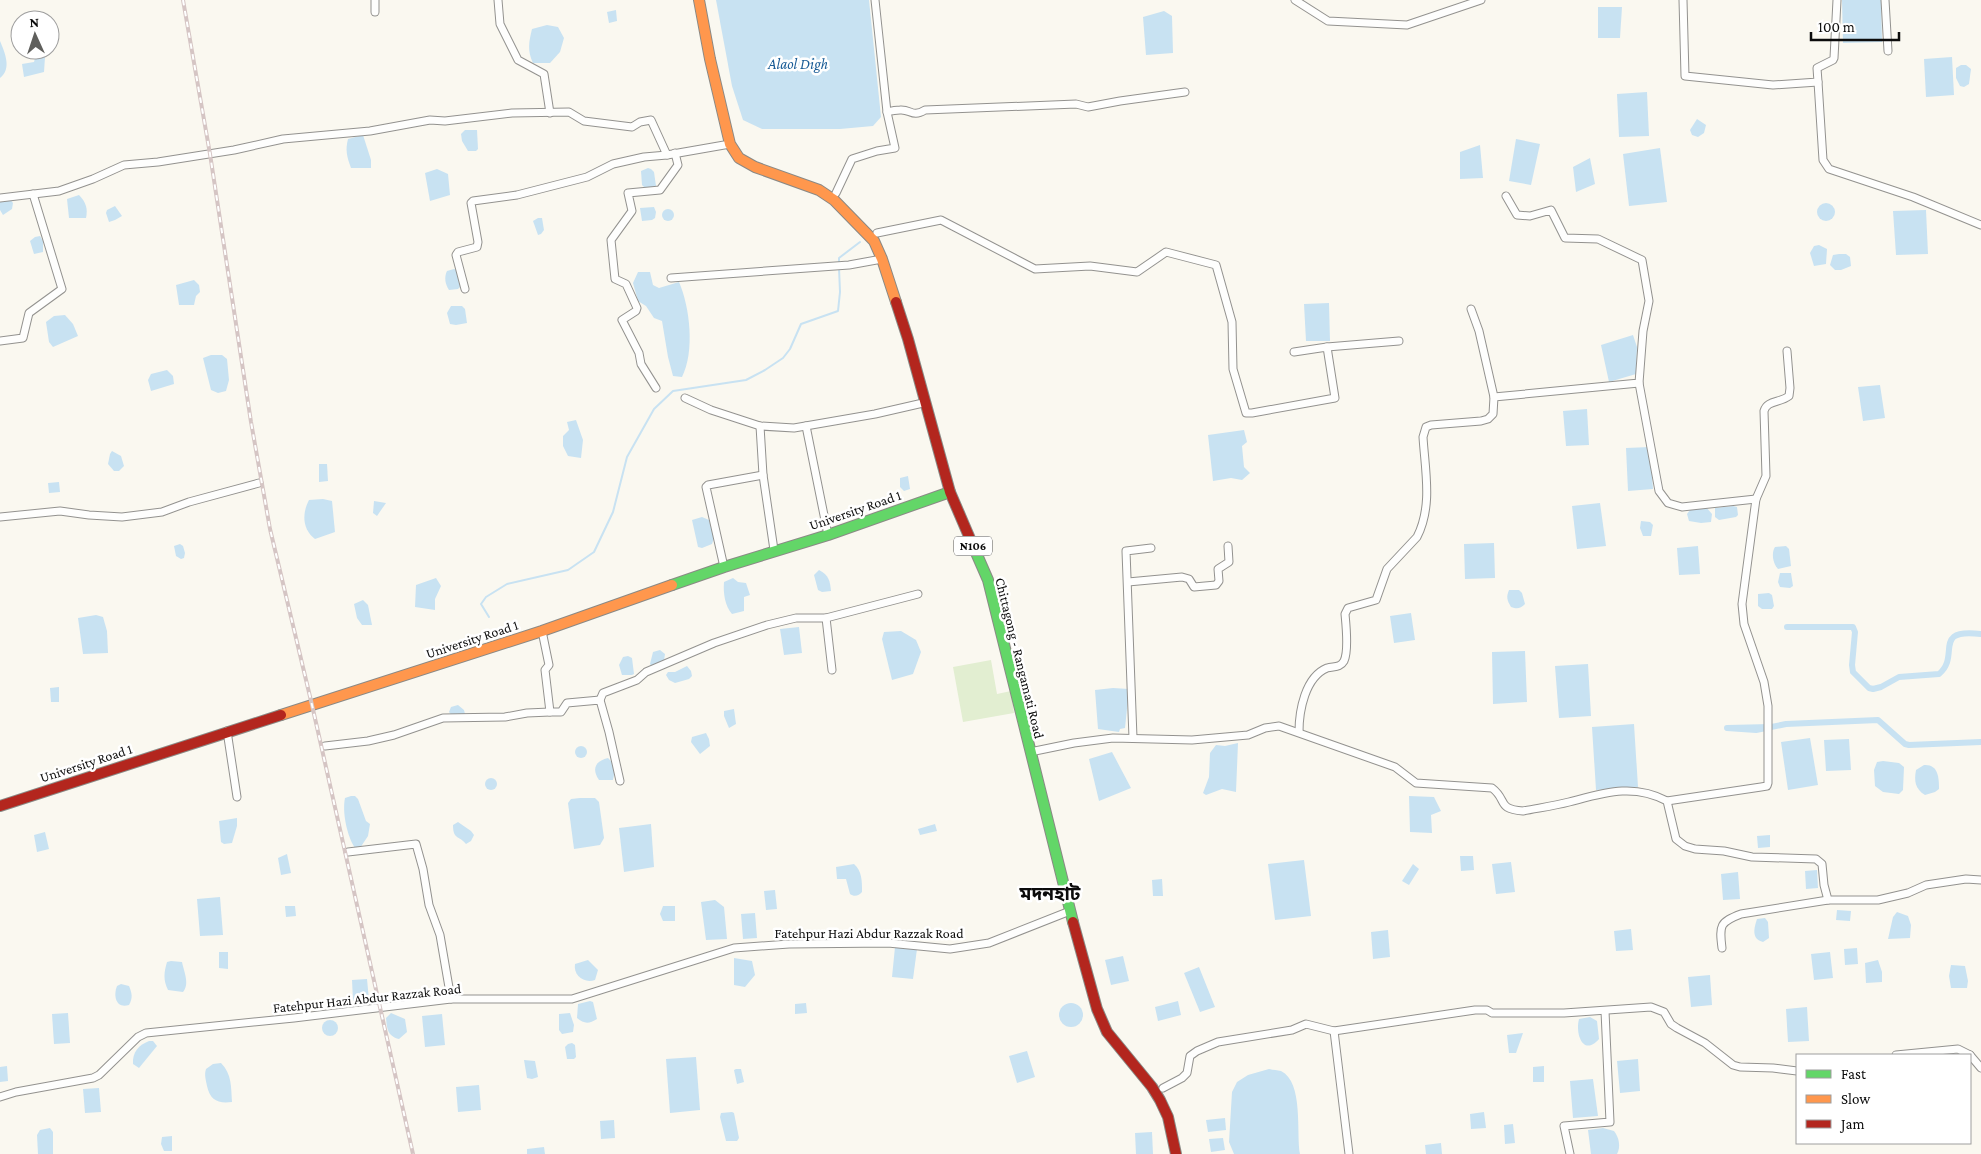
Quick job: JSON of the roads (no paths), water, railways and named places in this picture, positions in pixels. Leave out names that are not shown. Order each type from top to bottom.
[{"type":"main road","name":"Chittagong - Rangamati Road","points":[[699,0],[710,59],[730,144],[740,158],[755,167],[819,190],[834,200],[874,241],[882,259],[908,339],[950,492],[988,580],[1029,752],[1096,1009],[1107,1032],[1152,1087],[1160,1100],[1168,1116],[1176,1154]]},
{"type":"main road","name":"Chittagong - Rangamati Road","points":[[705,0],[727,105],[739,145],[755,159],[810,179],[836,193],[877,233],[885,249],[902,299],[955,490],[990,577],[1010,645],[1035,751],[1086,948],[1107,1015],[1114,1030],[1163,1088],[1174,1117],[1181,1154]]},
{"type":"main road","name":"University Road 1","points":[[0,806],[227,731],[542,631],[724,567],[774,550],[828,535],[950,492]]},
{"type":"street","points":[[375,0],[375,12]]},
{"type":"street","points":[[498,0],[500,24],[518,60],[544,74],[550,114]]},
{"type":"street","points":[[836,193],[852,159],[877,151],[895,148],[887,112],[875,0]]},
{"type":"street","points":[[1295,0],[1328,21],[1408,26],[1481,0]]},
{"type":"street","points":[[1683,0],[1685,76],[1773,85],[1818,82]]},
{"type":"street","points":[[1838,0],[1834,58],[1817,68],[1823,160],[1829,169],[1913,197],[1981,225]]},
{"type":"street","points":[[1885,0],[1888,51]]},
{"type":"street","points":[[887,112],[902,109],[912,114],[925,110],[1076,104],[1088,107],[1185,92]]},
{"type":"street","points":[[0,198],[59,191],[124,166],[234,150],[283,139],[370,131],[430,120],[445,121],[481,115],[512,113],[550,114],[569,112],[584,121],[632,127],[640,122],[651,120],[667,155]]},
{"type":"street","points":[[465,289],[456,255],[458,252],[477,247],[473,200],[517,195],[587,177],[613,164],[644,157],[730,144]]},
{"type":"street","points":[[656,388],[641,364],[639,353],[622,320],[636,311],[637,308],[626,284],[615,279],[611,240],[632,211],[628,193],[660,190],[678,165],[676,153]]},
{"type":"street","points":[[0,341],[23,338],[29,313],[62,289],[33,194]]},
{"type":"street","points":[[1506,196],[1517,215],[1530,216],[1552,210],[1565,238],[1598,240],[1642,260],[1649,300],[1643,331],[1639,383],[1659,491],[1668,503],[1682,507],[1756,499]]},
{"type":"street","points":[[877,233],[941,220],[1035,269],[1090,266],[1137,272],[1166,252],[1216,265],[1232,322],[1234,369],[1246,413],[1335,398],[1327,347]]},
{"type":"street","points":[[672,278],[828,267],[882,259]]},
{"type":"street","points":[[1299,732],[1308,686],[1315,676],[1328,668],[1338,666],[1344,662],[1346,654],[1346,614],[1348,608],[1376,600],[1387,569],[1417,537],[1420,531],[1427,498],[1424,431],[1431,425],[1481,421],[1488,419],[1493,414],[1494,397],[1479,331],[1471,309]]},
{"type":"street","points":[[1294,352],[1327,347],[1399,341]]},
{"type":"street","points":[[1035,751],[1074,743],[1133,738],[1192,740],[1248,735],[1265,728],[1279,726],[1395,767],[1416,783],[1492,788],[1497,792],[1504,806],[1512,810],[1523,811],[1612,791],[1653,793],[1667,801],[1767,786],[1768,706],[1758,664],[1744,624],[1742,604],[1756,499],[1766,476],[1764,412],[1765,407],[1769,404],[1789,396],[1787,351]]},
{"type":"street","points":[[1494,397],[1639,383]]},
{"type":"street","points":[[685,398],[711,410],[760,426],[794,428],[875,414],[923,403]]},
{"type":"street","points":[[760,426],[763,476],[774,550]]},
{"type":"street","points":[[806,426],[828,535]]},
{"type":"street","points":[[724,567],[706,487],[718,483],[763,476]]},
{"type":"street","points":[[0,516],[60,511],[89,516],[122,517],[154,513],[259,483]]},
{"type":"street","points":[[1128,582],[1182,577],[1189,579],[1194,587],[1216,585],[1219,581],[1218,568],[1229,562],[1228,546]]},
{"type":"street","points":[[1133,738],[1126,551],[1151,548]]},
{"type":"street","points":[[620,781],[600,700],[603,693],[637,680],[646,672],[714,643],[767,625],[796,618],[826,618],[918,594]]},
{"type":"street","points":[[826,618],[832,670]]},
{"type":"street","points":[[542,631],[549,665],[545,670],[550,712]]},
{"type":"street","points":[[325,746],[345,742],[368,741],[394,735],[443,718],[505,717],[527,713],[561,712],[568,703],[600,700]]},
{"type":"street","points":[[227,731],[237,797]]},
{"type":"street","points":[[1667,801],[1676,839],[1685,846],[1752,857],[1816,859],[1822,864],[1828,900]]},
{"type":"street","points":[[348,852],[416,844],[423,869],[429,905],[440,935],[451,999]]},
{"type":"street","points":[[1722,948],[1720,930],[1722,924],[1728,919],[1742,914],[1828,900],[1878,900],[1908,893],[1926,886],[1966,878],[1981,880]]},
{"type":"street","name":"Fatehpur Hazi Abdur Razzak Road","points":[[0,1097],[16,1092],[93,1078],[99,1075],[138,1037],[146,1033],[451,999],[572,999],[738,947],[789,944],[888,943],[950,949],[989,943],[1070,911]]},
{"type":"street","points":[[1163,1088],[1182,1078],[1187,1073],[1190,1056],[1197,1050],[1218,1042],[1292,1030],[1306,1024],[1334,1031],[1475,1010],[1486,1010],[1492,1013],[1564,1013],[1658,1008],[1664,1012],[1677,1028],[1705,1043],[1733,1064],[1740,1067],[1796,1071]]},
{"type":"street","points":[[1570,1154],[1564,1126],[1610,1122],[1605,1011]]},
{"type":"street","points":[[1334,1031],[1349,1154]]},
{"type":"street","points":[[1906,1054],[1958,1049],[1968,1054]]},
{"type":"street","points":[[1979,1061],[1981,1068]]},
{"type":"water","name":"Alaol Digh","points":[[716,0],[869,0],[881,117],[873,126],[840,129],[762,129],[743,120],[732,86]]},
{"type":"water","points":[[1842,0],[1881,0],[1882,42],[1843,43]]},
{"type":"water","points":[[1598,7],[1622,7],[1620,38],[1598,38]]},
{"type":"water","points":[[616,10],[617,21],[609,23],[607,12]]},
{"type":"water","points":[[1164,11],[1172,16],[1173,53],[1146,55],[1143,17]]},
{"type":"water","points":[[547,25],[558,27],[564,38],[560,52],[550,63],[533,63],[529,46],[532,29]]},
{"type":"water","points":[[0,41],[7,66],[0,78]]},
{"type":"water","points":[[1952,57],[1954,95],[1926,97],[1924,59]]},
{"type":"water","points":[[34,60],[45,60],[44,72],[24,77],[22,64],[34,62]]},
{"type":"water","points":[[1966,65],[1971,69],[1969,84],[1964,87],[1960,86],[1956,78],[1956,68]]},
{"type":"water","points":[[1647,92],[1649,136],[1619,137],[1617,94]]},
{"type":"water","points":[[1697,119],[1706,125],[1704,133],[1698,137],[1692,135],[1690,130]]},
{"type":"water","points":[[465,130],[477,130],[478,149],[476,151],[468,151],[462,141],[461,134]]},
{"type":"water","points":[[363,135],[371,160],[371,168],[351,168],[347,154],[348,139]]},
{"type":"water","points":[[1516,139],[1540,144],[1531,185],[1509,181]]},
{"type":"water","points":[[1480,145],[1483,178],[1460,179],[1460,152]]},
{"type":"water","points":[[1660,148],[1667,202],[1629,206],[1623,154]]},
{"type":"water","points":[[1590,158],[1595,184],[1576,192],[1573,167]]},
{"type":"water","points":[[648,168],[654,172],[656,186],[646,189],[642,185],[641,171]]},
{"type":"water","points":[[437,169],[448,174],[450,195],[430,201],[425,173]]},
{"type":"water","points":[[79,195],[86,206],[86,218],[69,218],[67,199]]},
{"type":"water","points":[[10,199],[13,203],[12,209],[3,215],[0,210],[0,200]]},
{"type":"water","points":[[1826,203],[1832,206],[1835,212],[1832,218],[1826,221],[1820,218],[1817,212],[1820,206]]},
{"type":"water","points":[[115,206],[122,216],[109,222],[107,210]]},
{"type":"water","points":[[654,207],[656,212],[655,218],[642,221],[640,208]]},
{"type":"water","points":[[666,209],[670,209],[674,215],[670,221],[666,221],[662,217],[662,213]]},
{"type":"water","points":[[1926,210],[1928,254],[1896,255],[1893,211]]},
{"type":"water","points":[[542,218],[544,230],[538,235],[533,221]]},
{"type":"water","points":[[40,236],[43,241],[43,252],[34,254],[30,241]]},
{"type":"water","points":[[1819,245],[1827,249],[1826,264],[1814,266],[1810,253],[1814,246]]},
{"type":"water","points":[[1846,254],[1850,257],[1851,266],[1835,270],[1830,265],[1833,255]]},
{"type":"water","points":[[457,270],[461,286],[458,289],[449,290],[445,276],[447,271]]},
{"type":"water","points":[[638,272],[650,272],[653,285],[659,288],[679,282],[686,304],[690,330],[689,355],[682,377],[673,376],[662,321],[654,318],[646,306],[638,301],[633,283]]},
{"type":"water","points":[[194,280],[199,285],[200,292],[196,296],[194,305],[179,305],[176,285]]},
{"type":"water","points":[[1329,303],[1330,341],[1306,341],[1304,304]]},
{"type":"water","points":[[451,306],[462,306],[465,309],[467,323],[450,324],[447,313]]},
{"type":"water","points":[[65,315],[73,324],[78,336],[53,347],[49,342],[46,322],[54,316]]},
{"type":"water","points":[[1633,335],[1637,347],[1636,374],[1609,382],[1601,345]]},
{"type":"water","points":[[211,355],[222,355],[227,359],[229,380],[226,391],[218,393],[211,390],[203,358]]},
{"type":"water","points":[[167,370],[173,376],[174,384],[151,391],[148,380],[151,374]]},
{"type":"water","points":[[1880,385],[1885,418],[1863,421],[1858,387]]},
{"type":"water","points":[[1587,409],[1589,445],[1566,446],[1563,411]]},
{"type":"water","points":[[576,420],[583,440],[581,458],[568,456],[563,446],[563,436],[569,430],[567,422]]},
{"type":"water","points":[[1244,430],[1247,442],[1242,446],[1244,467],[1250,473],[1242,480],[1231,478],[1213,481],[1208,435]]},
{"type":"water","points":[[1650,447],[1653,489],[1628,491],[1626,448]]},
{"type":"water","points":[[112,451],[121,456],[124,466],[119,471],[114,471],[108,464]]},
{"type":"water","points":[[319,464],[327,464],[328,481],[319,482]]},
{"type":"water","points":[[908,476],[910,489],[904,491],[900,487],[900,478]]},
{"type":"water","points":[[59,482],[60,492],[49,493],[48,483]]},
{"type":"water","points":[[323,499],[332,501],[335,532],[315,539],[308,531],[304,521],[305,510],[309,500]]},
{"type":"water","points":[[374,501],[386,503],[377,516],[373,513]]},
{"type":"water","points":[[1600,503],[1606,546],[1577,549],[1572,506]]},
{"type":"water","points":[[1706,507],[1712,514],[1711,522],[1689,521],[1687,514],[1690,510]]},
{"type":"water","points":[[1737,507],[1738,515],[1736,517],[1719,520],[1715,517],[1715,508]]},
{"type":"water","points":[[702,517],[709,520],[714,538],[712,544],[702,548],[698,547],[692,520]]},
{"type":"water","points":[[1641,521],[1650,522],[1653,525],[1651,536],[1643,536],[1640,528]]},
{"type":"water","points":[[1494,543],[1495,578],[1465,579],[1464,544]]},
{"type":"water","points":[[180,544],[183,546],[185,553],[184,558],[181,559],[176,556],[174,546]]},
{"type":"water","points":[[1698,546],[1700,574],[1679,575],[1677,548]]},
{"type":"water","points":[[1786,546],[1789,549],[1791,566],[1778,569],[1773,558],[1774,549],[1775,547]]},
{"type":"water","points":[[819,570],[828,579],[831,591],[822,592],[818,590],[814,575]]},
{"type":"water","points":[[1780,573],[1791,573],[1793,586],[1790,588],[1780,587],[1778,582]]},
{"type":"water","points":[[436,578],[441,586],[435,599],[435,610],[415,607],[416,585]]},
{"type":"water","points":[[733,578],[738,582],[746,583],[750,595],[744,597],[744,611],[732,614],[724,595],[724,582]]},
{"type":"water","points":[[1509,590],[1519,590],[1522,593],[1525,604],[1522,607],[1511,607],[1507,598]]},
{"type":"water","points":[[1769,593],[1772,595],[1774,606],[1772,609],[1762,609],[1758,606],[1758,594]]},
{"type":"water","points":[[363,600],[368,605],[372,625],[362,625],[357,618],[354,604]]},
{"type":"water","points":[[1411,613],[1415,640],[1394,643],[1390,616]]},
{"type":"water","points":[[96,615],[103,617],[107,631],[108,653],[83,654],[78,618]]},
{"type":"water","points":[[799,627],[802,653],[784,655],[780,629]]},
{"type":"water","points":[[901,631],[916,640],[921,652],[913,674],[892,680],[882,639],[884,632]]},
{"type":"water","points":[[660,650],[665,654],[664,661],[653,668],[650,664],[653,652]]},
{"type":"water","points":[[1525,651],[1527,702],[1493,704],[1492,652]]},
{"type":"water","points":[[628,656],[632,658],[634,674],[622,675],[619,665],[623,657]]},
{"type":"water","points":[[1588,664],[1591,716],[1559,718],[1555,666]]},
{"type":"water","points":[[687,666],[692,676],[689,679],[675,683],[669,680],[666,675],[668,672],[675,672]]},
{"type":"water","points":[[59,687],[59,702],[51,702],[50,688]]},
{"type":"water","points":[[1129,689],[1125,728],[1120,729],[1119,732],[1098,729],[1095,690]]},
{"type":"water","points":[[458,705],[464,710],[465,714],[452,715],[449,712],[451,707]]},
{"type":"water","points":[[734,709],[736,724],[729,728],[724,711]]},
{"type":"water","points":[[1634,724],[1638,787],[1596,790],[1592,727]]},
{"type":"water","points":[[706,733],[710,746],[700,754],[691,742],[692,737]]},
{"type":"water","points":[[1810,738],[1818,785],[1788,790],[1781,742]]},
{"type":"water","points":[[1849,739],[1851,770],[1826,771],[1824,740]]},
{"type":"water","points":[[1238,743],[1236,792],[1222,789],[1206,795],[1203,793],[1209,777],[1210,753],[1216,745],[1225,746]]},
{"type":"water","points":[[581,746],[587,752],[581,758],[575,752]]},
{"type":"water","points":[[1112,752],[1131,788],[1099,801],[1089,759]]},
{"type":"water","points":[[608,758],[614,768],[613,780],[599,780],[595,772],[596,766],[600,761]]},
{"type":"water","points":[[1877,762],[1899,763],[1904,767],[1903,790],[1899,794],[1883,792],[1875,786],[1874,770]]},
{"type":"water","points":[[1924,765],[1929,765],[1935,769],[1939,784],[1939,789],[1925,795],[1917,787],[1915,778],[1916,770]]},
{"type":"water","points":[[493,778],[496,779],[496,789],[489,790],[486,789],[485,782],[486,779]]},
{"type":"water","points":[[355,796],[358,799],[366,821],[370,824],[368,836],[360,848],[355,848],[346,824],[345,798]]},
{"type":"water","points":[[1409,796],[1434,797],[1441,811],[1431,815],[1432,833],[1410,832]]},
{"type":"water","points":[[595,798],[599,802],[604,838],[600,845],[574,849],[568,803],[571,799]]},
{"type":"water","points":[[237,818],[237,826],[232,843],[224,844],[221,842],[219,821]]},
{"type":"water","points":[[458,822],[474,835],[471,841],[466,844],[454,833],[453,825]]},
{"type":"water","points":[[651,824],[654,867],[624,872],[619,828]]},
{"type":"water","points":[[935,824],[937,831],[920,835],[918,829]]},
{"type":"water","points":[[45,832],[49,849],[37,852],[34,835]]},
{"type":"water","points":[[1770,835],[1770,847],[1758,848],[1757,836]]},
{"type":"water","points":[[287,854],[291,873],[281,875],[278,858]]},
{"type":"water","points":[[1460,856],[1473,856],[1474,870],[1461,871]]},
{"type":"water","points":[[1304,860],[1311,916],[1275,920],[1268,864]]},
{"type":"water","points":[[1511,862],[1515,892],[1496,894],[1492,864]]},
{"type":"water","points":[[854,864],[862,880],[862,892],[855,896],[850,894],[846,879],[837,879],[836,867]]},
{"type":"water","points":[[1413,864],[1419,869],[1409,885],[1402,881]]},
{"type":"water","points":[[1817,870],[1818,888],[1806,889],[1805,871]]},
{"type":"water","points":[[1738,872],[1740,899],[1723,900],[1721,874]]},
{"type":"water","points":[[1162,879],[1163,896],[1153,896],[1152,880]]},
{"type":"water","points":[[775,890],[777,909],[766,910],[764,891]]},
{"type":"water","points":[[220,897],[223,935],[200,936],[197,899]]},
{"type":"water","points":[[715,900],[724,907],[727,939],[706,940],[701,902]]},
{"type":"water","points":[[285,906],[295,906],[296,916],[286,917]]},
{"type":"water","points":[[663,906],[675,906],[675,921],[663,921],[660,914]]},
{"type":"water","points":[[1837,910],[1851,911],[1850,921],[1836,920]]},
{"type":"water","points":[[1897,912],[1908,916],[1911,925],[1910,938],[1888,939],[1893,917]]},
{"type":"water","points":[[755,913],[757,938],[743,939],[741,914]]},
{"type":"water","points":[[1765,918],[1768,922],[1769,938],[1763,942],[1759,941],[1755,936],[1754,929],[1757,919]]},
{"type":"water","points":[[1631,929],[1633,950],[1616,951],[1614,931]]},
{"type":"water","points":[[1388,930],[1390,957],[1373,959],[1371,932]]},
{"type":"water","points":[[895,947],[917,949],[913,979],[892,977]]},
{"type":"water","points":[[1857,948],[1858,964],[1845,965],[1844,949]]},
{"type":"water","points":[[219,952],[228,952],[228,969],[219,968]]},
{"type":"water","points":[[1830,952],[1833,978],[1814,980],[1811,954]]},
{"type":"water","points":[[1123,956],[1129,981],[1111,985],[1105,960]]},
{"type":"water","points":[[734,958],[752,961],[755,975],[745,987],[734,985]]},
{"type":"water","points":[[588,960],[598,970],[595,980],[591,981],[580,978],[575,968],[575,964]]},
{"type":"water","points":[[1878,960],[1882,972],[1882,982],[1866,983],[1865,963]]},
{"type":"water","points":[[167,962],[182,962],[186,982],[183,992],[168,990],[166,986],[165,969]]},
{"type":"water","points":[[1951,965],[1965,966],[1968,981],[1967,988],[1951,988],[1949,976]]},
{"type":"water","points":[[1199,967],[1215,1007],[1200,1012],[1184,973]]},
{"type":"water","points":[[1710,975],[1712,1005],[1691,1007],[1688,977]]},
{"type":"water","points":[[367,979],[369,1000],[353,1001],[352,980]]},
{"type":"water","points":[[121,984],[129,986],[132,998],[129,1005],[121,1005],[117,1001],[116,990],[117,986]]},
{"type":"water","points":[[1178,1001],[1181,1015],[1158,1021],[1155,1007]]},
{"type":"water","points":[[593,1002],[597,1019],[591,1022],[584,1022],[577,1018],[578,1004]]},
{"type":"water","points":[[806,1003],[807,1013],[795,1014],[795,1004]]},
{"type":"water","points":[[1071,1003],[1080,1006],[1083,1015],[1080,1024],[1071,1027],[1062,1024],[1059,1015],[1062,1006]]},
{"type":"water","points":[[1807,1007],[1809,1041],[1788,1042],[1786,1009]]},
{"type":"water","points":[[68,1013],[70,1043],[54,1044],[52,1014]]},
{"type":"water","points":[[391,1013],[405,1019],[407,1032],[399,1039],[392,1036],[387,1028],[386,1018]]},
{"type":"water","points":[[570,1013],[574,1025],[573,1032],[562,1034],[559,1030],[559,1014]]},
{"type":"water","points":[[442,1014],[445,1045],[425,1047],[422,1016]]},
{"type":"water","points":[[1590,1017],[1597,1021],[1599,1039],[1589,1046],[1585,1045],[1579,1037],[1578,1025],[1579,1019]]},
{"type":"water","points":[[330,1020],[336,1022],[338,1028],[336,1034],[330,1036],[324,1034],[322,1028],[324,1022]]},
{"type":"water","points":[[1523,1033],[1516,1053],[1509,1053],[1507,1035]]},
{"type":"water","points":[[149,1041],[153,1041],[157,1046],[139,1068],[133,1064],[135,1053],[139,1047]]},
{"type":"water","points":[[572,1043],[575,1045],[576,1057],[574,1059],[567,1059],[565,1047]]},
{"type":"water","points":[[1027,1051],[1035,1077],[1017,1083],[1009,1056]]},
{"type":"water","points":[[696,1057],[700,1110],[670,1113],[666,1059]]},
{"type":"water","points":[[1638,1059],[1640,1091],[1620,1093],[1617,1061]]},
{"type":"water","points":[[524,1060],[535,1061],[538,1077],[527,1078]]},
{"type":"water","points":[[221,1063],[229,1076],[232,1102],[219,1102],[208,1091],[205,1075],[206,1069],[213,1064]]},
{"type":"water","points":[[7,1066],[8,1081],[0,1082],[0,1067]]},
{"type":"water","points":[[1544,1066],[1544,1082],[1533,1082],[1533,1067]]},
{"type":"water","points":[[741,1069],[744,1082],[737,1084],[734,1070]]},
{"type":"water","points":[[1269,1069],[1281,1071],[1288,1077],[1293,1086],[1298,1109],[1300,1154],[1234,1154],[1229,1142],[1232,1092],[1237,1082],[1248,1075]]},
{"type":"water","points":[[1593,1079],[1598,1116],[1573,1118],[1570,1081]]},
{"type":"water","points":[[479,1085],[481,1110],[458,1112],[456,1087]]},
{"type":"water","points":[[99,1088],[101,1112],[85,1113],[83,1089]]},
{"type":"water","points":[[1484,1112],[1486,1128],[1471,1129],[1470,1114]]},
{"type":"water","points":[[721,1113],[734,1113],[739,1138],[737,1141],[726,1141],[720,1117]]},
{"type":"water","points":[[1225,1118],[1226,1130],[1208,1132],[1206,1120]]},
{"type":"water","points":[[614,1120],[615,1138],[601,1139],[600,1121]]},
{"type":"water","points":[[1513,1124],[1515,1143],[1505,1144],[1504,1125]]},
{"type":"water","points":[[50,1128],[53,1132],[53,1154],[38,1154],[37,1135],[40,1130]]},
{"type":"water","points":[[1603,1128],[1616,1133],[1619,1145],[1617,1154],[1591,1154],[1588,1130]]},
{"type":"water","points":[[1152,1132],[1153,1154],[1136,1154],[1135,1133]]},
{"type":"water","points":[[172,1136],[172,1151],[164,1151],[161,1144],[162,1137]]},
{"type":"water","points":[[1223,1138],[1225,1150],[1211,1152],[1209,1139]]},
{"type":"water","points":[[1441,1143],[1442,1154],[1426,1154],[1425,1145]]},
{"type":"water","points":[[544,1147],[545,1154],[527,1154],[527,1149]]},
{"type":"waterway","points":[[839,264],[839,258],[860,242]]},
{"type":"waterway","points":[[489,617],[481,604],[486,597],[507,584],[568,570],[594,552],[613,512],[627,457],[654,409],[673,391],[746,380],[783,358],[790,349],[801,324],[838,311],[840,292],[839,268]]},
{"type":"waterway","points":[[1787,627],[1853,627],[1855,632],[1853,672],[1869,688],[1873,689],[1881,687],[1899,677],[1939,674],[1945,667],[1952,639],[1956,635],[1966,633],[1981,634]]},
{"type":"waterway","points":[[1771,727],[1727,728],[1756,730],[1786,724],[1878,720],[1905,744],[1909,745],[1981,742]]},
{"type":"railway","points":[[183,0],[210,154],[251,422],[270,529],[312,705],[413,1154]]},
{"type":"district","name":"মদনহাট","points":[[1050,893]]}]
